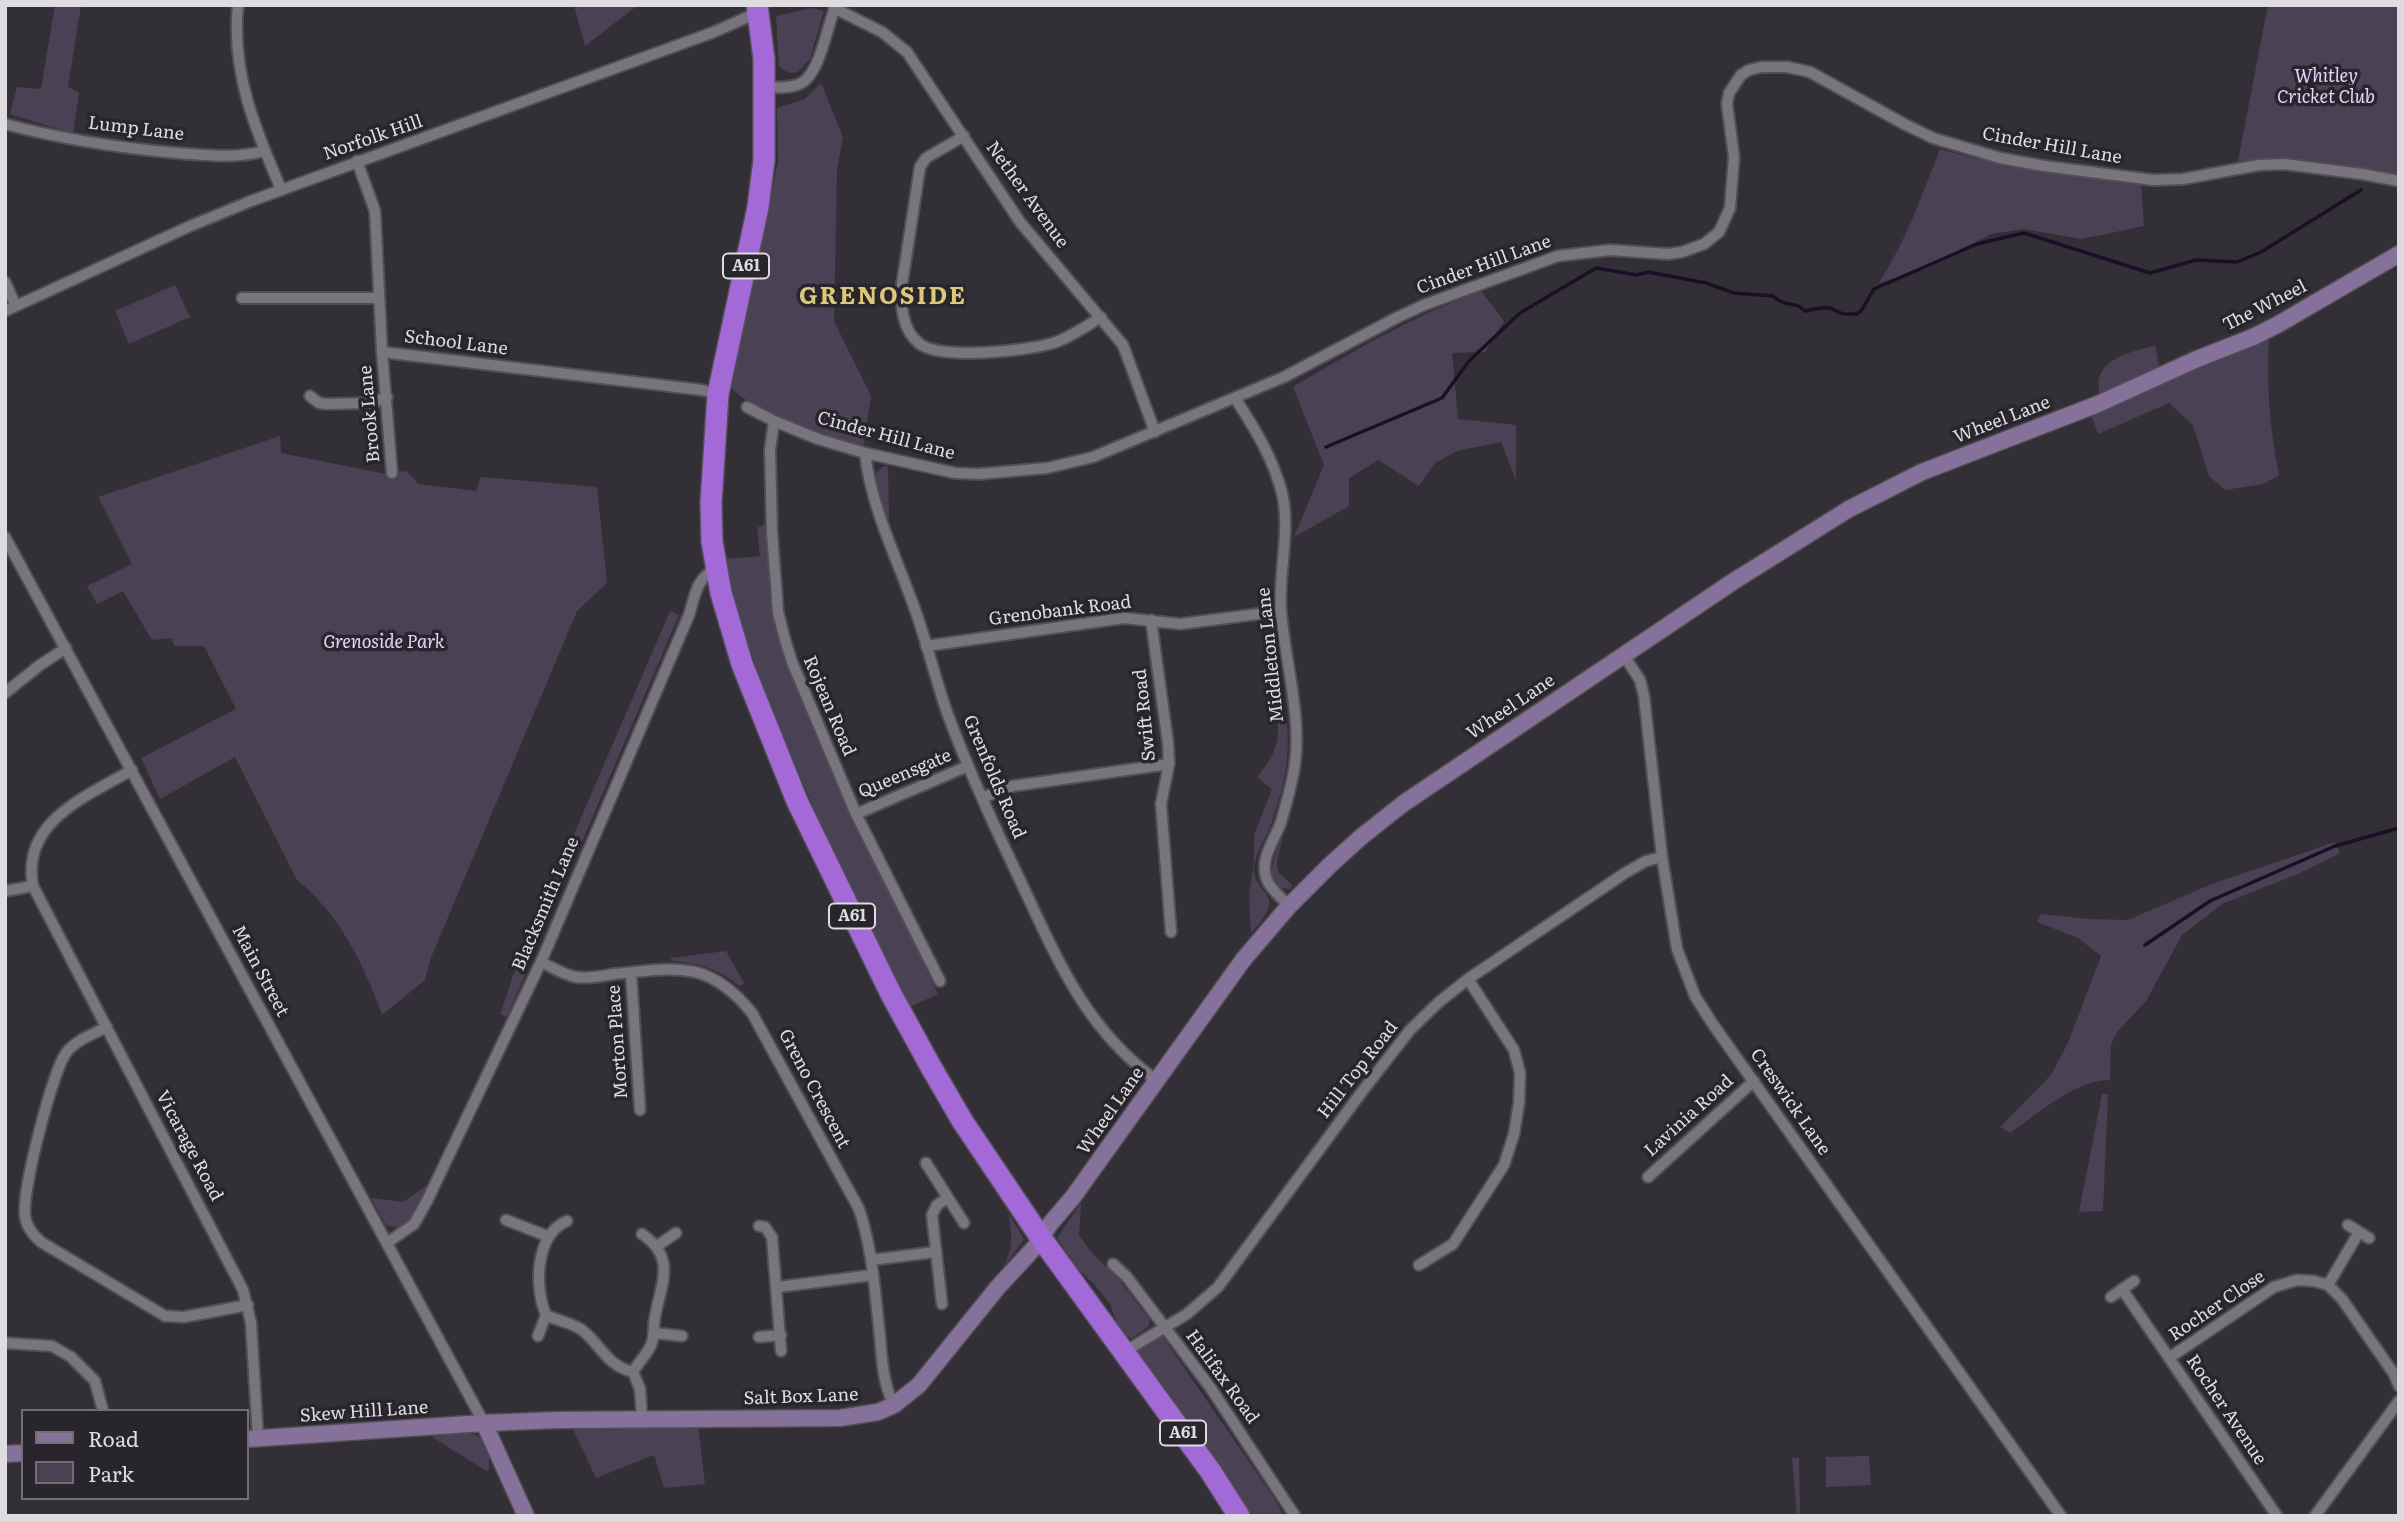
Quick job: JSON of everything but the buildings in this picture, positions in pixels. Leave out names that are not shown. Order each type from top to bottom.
[{"type":"highway","name":"A61","points":[[758,9],[764,88],[764,160],[758,207],[718,394],[711,503],[712,542],[730,628],[754,698],[797,801],[891,994],[931,1067],[963,1122],[1041,1238],[1211,1472],[1239,1516]]},
{"type":"street","points":[[238,5],[237,51],[245,99],[281,190]]},
{"type":"street","points":[[764,88],[796,85],[810,75],[835,7]]},
{"type":"street","name":"Nether Avenue","points":[[835,7],[882,32],[907,52],[1020,222],[1123,345],[1155,432]]},
{"type":"street","name":"Norfolk Hill","points":[[11,309],[188,227],[357,161],[718,30],[758,9]]},
{"type":"street","name":"Cinder Hill Lane","points":[[747,407],[818,439],[955,473],[1004,473],[1047,468],[1112,450],[1308,365],[1398,317],[1558,256],[1610,250],[1668,254],[1693,249],[1713,239],[1730,208],[1734,170],[1727,104],[1729,93],[1741,75],[1749,69],[1762,67],[1787,66],[1810,72],[1933,138],[1973,151],[2033,164],[2153,180],[2183,179],[2259,165],[2284,164],[2399,181]]},
{"type":"street","name":"Lump Lane","points":[[5,124],[146,150],[229,157],[248,156],[264,151]]},
{"type":"street","points":[[964,136],[926,158],[920,167],[901,303],[905,324],[918,343],[938,352],[956,353],[1030,348],[1060,341],[1101,317]]},
{"type":"street","name":"School Lane","points":[[357,161],[375,211],[382,352],[718,394]]},
{"type":"street","name":"The Wheel","points":[[2143,384],[2277,326],[2399,254]]},
{"type":"street","points":[[5,282],[11,309]]},
{"type":"street","points":[[242,298],[379,298]]},
{"type":"street","name":"Brook Lane","points":[[382,352],[392,473]]},
{"type":"street","name":"Wheel Lane","points":[[1041,1238],[1243,960],[1289,906],[1329,866],[1389,815],[1623,654],[1838,516],[1922,472],[2143,384]]},
{"type":"street","points":[[310,396],[319,403],[326,404],[372,403],[387,397]]},
{"type":"street","name":"Middleton Lane","points":[[1234,398],[1267,450],[1283,496],[1285,520],[1280,574],[1281,611],[1295,713],[1296,754],[1281,822],[1264,869],[1268,882],[1289,906]]},
{"type":"street","name":"Rojean Road","points":[[774,421],[770,450],[771,500],[778,612],[792,662],[856,814],[940,981]]},
{"type":"street","name":"Grenfolds Road","points":[[866,453],[871,491],[914,606],[941,694],[982,799],[1076,993],[1112,1043],[1156,1080]]},
{"type":"street","name":"Main Street","points":[[5,537],[484,1423]]},
{"type":"street","name":"Blacksmith Lane","points":[[387,1243],[414,1224],[420,1215],[541,961],[689,615],[701,578],[717,569]]},
{"type":"street","name":"Grenobank Road","points":[[926,646],[1108,620],[1151,620],[1180,624],[1281,611]]},
{"type":"street","name":"Swift Road","points":[[1151,620],[1168,743],[1168,764],[1161,804],[1171,932]]},
{"type":"street","points":[[5,693],[40,665],[66,649]]},
{"type":"street","name":"Creswick Lane","points":[[1623,654],[1640,680],[1644,696],[1662,857],[1677,949],[1695,996],[2061,1516]]},
{"type":"street","points":[[982,799],[1029,782],[1168,764]]},
{"type":"street","name":"Queensgate","points":[[856,814],[968,766]]},
{"type":"street","name":"Vicarage Road","points":[[132,770],[50,823],[33,852],[30,864],[33,886],[218,1241],[248,1304],[251,1323],[252,1438]]},
{"type":"street","name":"Hill Top Road","points":[[1124,1352],[1186,1314],[1218,1287],[1353,1103],[1410,1030],[1439,1002],[1468,979],[1625,873],[1646,861],[1662,857]]},
{"type":"street","points":[[5,891],[33,886]]},
{"type":"street","name":"Greno Crescent","points":[[541,961],[573,977],[583,978],[652,970],[689,971],[716,980],[738,996],[752,1013],[852,1194],[866,1228],[885,1383],[894,1405]]},
{"type":"street","name":"Morton Place","points":[[631,973],[640,1110]]},
{"type":"street","points":[[1419,1265],[1453,1244],[1504,1165],[1520,1103],[1519,1062],[1514,1050],[1468,979]]},
{"type":"street","points":[[107,1027],[71,1048],[57,1069],[26,1193],[24,1214],[27,1224],[41,1242],[165,1316],[184,1317],[248,1304]]},
{"type":"street","name":"Lavinia Road","points":[[1648,1177],[1754,1081]]},
{"type":"street","points":[[926,1163],[964,1223]]},
{"type":"street","points":[[942,1304],[933,1209],[947,1198]]},
{"type":"street","points":[[506,1220],[547,1236]]},
{"type":"street","points":[[538,1336],[546,1315],[540,1268],[547,1236],[567,1221]]},
{"type":"street","points":[[2348,1225],[2364,1235],[2328,1285],[2342,1298],[2394,1374],[2399,1386]]},
{"type":"street","points":[[759,1226],[765,1227],[772,1237],[781,1351]]},
{"type":"street","points":[[657,1246],[676,1233]]},
{"type":"street","points":[[642,1234],[657,1246],[664,1265],[652,1343],[633,1372],[641,1399],[642,1419]]},
{"type":"street","name":"Salt Box Lane","points":[[484,1423],[840,1418],[878,1412],[894,1405],[929,1376],[998,1287],[1041,1238]]},
{"type":"street","points":[[871,1259],[936,1252]]},
{"type":"street","name":"Halifax Road","points":[[1113,1264],[1127,1277],[1210,1387],[1294,1516]]},
{"type":"street","points":[[778,1287],[873,1275]]},
{"type":"street","name":"Rocher Close","points":[[2169,1359],[2274,1287],[2297,1280],[2328,1285]]},
{"type":"street","points":[[2111,1297],[2134,1281]]},
{"type":"street","name":"Rocher Avenue","points":[[2122,1290],[2277,1516]]},
{"type":"street","points":[[546,1315],[579,1328],[616,1366],[633,1372]]},
{"type":"street","points":[[654,1332],[682,1336]]},
{"type":"street","points":[[759,1337],[781,1335]]},
{"type":"street","points":[[5,1343],[43,1344],[57,1348],[71,1357],[95,1381],[102,1409]]},
{"type":"street","points":[[2315,1516],[2399,1401]]},
{"type":"street","points":[[484,1423],[526,1516]]},
{"type":"street","name":"Skew Hill Lane","points":[[252,1438],[484,1423]]},
{"type":"green space","points":[[55,5],[81,5],[68,87],[79,93],[73,134],[10,114],[17,87],[41,89]]},
{"type":"green space","points":[[574,5],[638,5],[585,46]]},
{"type":"green space","name":"Whitley Cricket Club","points":[[2268,5],[2399,7],[2399,176],[2309,160],[2238,161]]},
{"type":"green space","points":[[811,8],[824,11],[810,59],[798,72],[790,73],[779,67],[776,16]]},
{"type":"green space","points":[[821,83],[843,137],[837,170],[834,321],[871,396],[863,447],[769,412],[737,394],[730,385],[778,162],[777,108],[805,99]]},
{"type":"green space","points":[[1940,149],[2008,167],[2141,185],[2144,226],[2082,239],[2023,229],[1991,234],[1922,269],[1879,283],[1905,234]]},
{"type":"green space","points":[[175,285],[190,317],[129,344],[115,311]]},
{"type":"green space","points":[[1481,291],[1504,321],[1485,352],[1452,353],[1458,419],[1516,425],[1516,480],[1501,442],[1457,451],[1435,463],[1419,486],[1378,460],[1349,478],[1349,506],[1294,537],[1324,465],[1293,387],[1385,334]]},
{"type":"green space","points":[[2269,338],[2269,407],[2279,475],[2263,484],[2225,490],[2209,476],[2193,425],[2169,403],[2098,434],[2091,415],[2162,379]]},
{"type":"green space","points":[[2155,345],[2159,367],[2100,394],[2101,373],[2107,365],[2124,355]]},
{"type":"green space","name":"Grenoside Park","points":[[280,436],[281,453],[386,474],[406,471],[419,484],[476,491],[481,477],[597,487],[607,583],[577,611],[430,960],[425,980],[382,1015],[349,941],[325,908],[297,880],[235,757],[160,799],[141,758],[236,709],[204,646],[174,646],[172,638],[152,640],[123,591],[97,604],[87,586],[132,564],[98,497]]},
{"type":"green space","points":[[888,466],[889,522],[876,480],[876,473]]},
{"type":"green space","points":[[766,523],[776,617],[809,721],[938,994],[910,1007],[826,836],[769,704],[734,604],[726,559],[760,556],[757,528]]},
{"type":"green space","points":[[670,611],[679,615],[507,1017],[500,1014],[513,976]]},
{"type":"green space","points":[[1282,694],[1288,746],[1285,777],[1270,827],[1256,858],[1254,873],[1269,900],[1269,908],[1251,933],[1249,894],[1254,863],[1254,835],[1272,789],[1257,777],[1275,748],[1278,732],[1277,698]]},
{"type":"green space","points":[[1283,836],[1277,860],[1278,872],[1293,886],[1290,889],[1275,883],[1272,876],[1274,860]]},
{"type":"green space","points":[[2335,842],[2340,853],[2298,874],[2222,904],[2182,935],[2146,1001],[2117,1032],[2111,1044],[2110,1080],[2097,1081],[2070,1092],[2010,1133],[2000,1127],[2051,1075],[2068,1043],[2101,956],[2078,938],[2037,922],[2041,914],[2128,920],[2212,884]]},
{"type":"green space","points":[[726,951],[744,983],[739,986],[707,967],[671,961],[671,958]]},
{"type":"green space","points":[[2102,1094],[2108,1094],[2103,1211],[2079,1212]]},
{"type":"green space","points":[[429,1184],[415,1214],[399,1228],[386,1225],[371,1198],[403,1202]]},
{"type":"green space","points":[[1081,1203],[1079,1235],[1092,1253],[1116,1276],[1150,1320],[1148,1327],[1132,1338],[1125,1337],[1119,1329],[1110,1304],[1077,1268],[1057,1238]]},
{"type":"green space","points":[[1008,1213],[1024,1239],[1003,1268],[1011,1241]]},
{"type":"green space","points":[[1161,1334],[1276,1501],[1283,1516],[1248,1516],[1137,1353],[1140,1347]]},
{"type":"green space","points":[[698,1425],[705,1484],[664,1488],[654,1455],[596,1478],[572,1427]]},
{"type":"green space","points":[[463,1432],[476,1435],[485,1445],[489,1458],[488,1472],[432,1437]]},
{"type":"green space","points":[[1869,1456],[1871,1485],[1826,1487],[1826,1457]]},
{"type":"green space","points":[[1792,1458],[1799,1458],[1800,1516],[1797,1516]]},
{"type":"waterway","points":[[1326,447],[1442,398],[1469,361],[1520,313],[1596,268],[1637,275],[1648,272],[1706,283],[1734,293],[1773,296],[1805,311],[1830,308],[1843,314],[1856,314],[1861,311],[1874,289],[1977,244],[2024,233],[2150,273],[2196,260],[2237,262],[2261,252],[2361,190]]},
{"type":"waterway","points":[[2145,945],[2210,901],[2335,846],[2399,828]]},
{"type":"district","name":"GRENOSIDE","points":[[883,297]]}]
